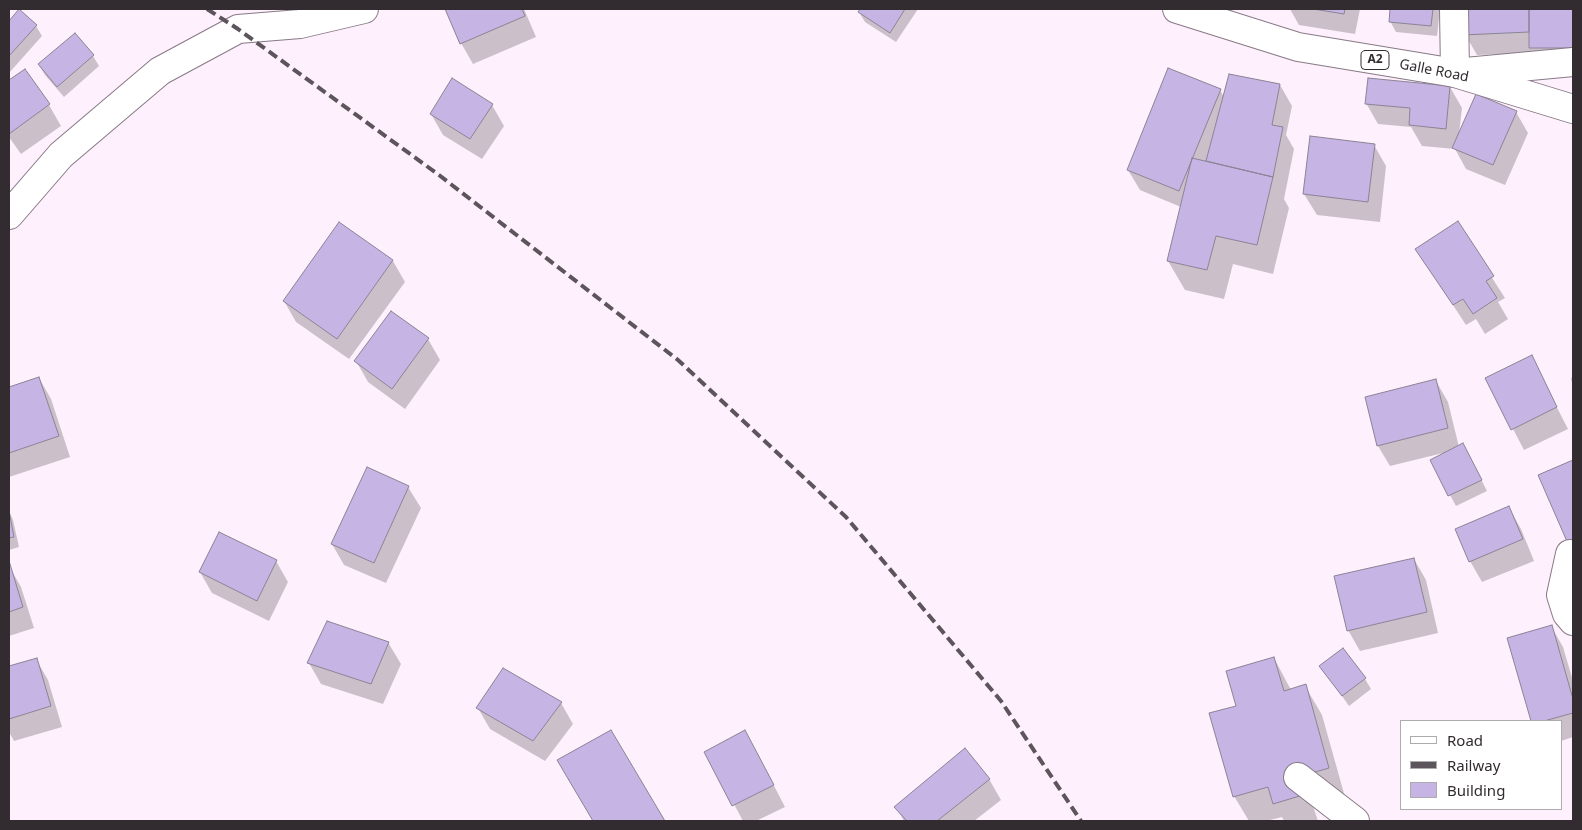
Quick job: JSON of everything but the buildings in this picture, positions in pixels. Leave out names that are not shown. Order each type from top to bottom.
[{"type":"main road","points":[[9,215],[61,155],[160,71],[238,29],[300,24],[364,9]]},
{"type":"main road","name":"Galle Road","points":[[1177,9],[1298,47],[1455,74],[1573,109]]},
{"type":"main road","points":[[1454,9],[1455,74],[1573,62]]},
{"type":"main road","points":[[1570,554],[1561,595],[1567,614],[1573,621]]},
{"type":"main road","points":[[1298,777],[1356,821]]},
{"type":"railway","points":[[207,9],[238,29],[439,175],[678,360],[846,517],[1001,701],[1081,821]]}]
